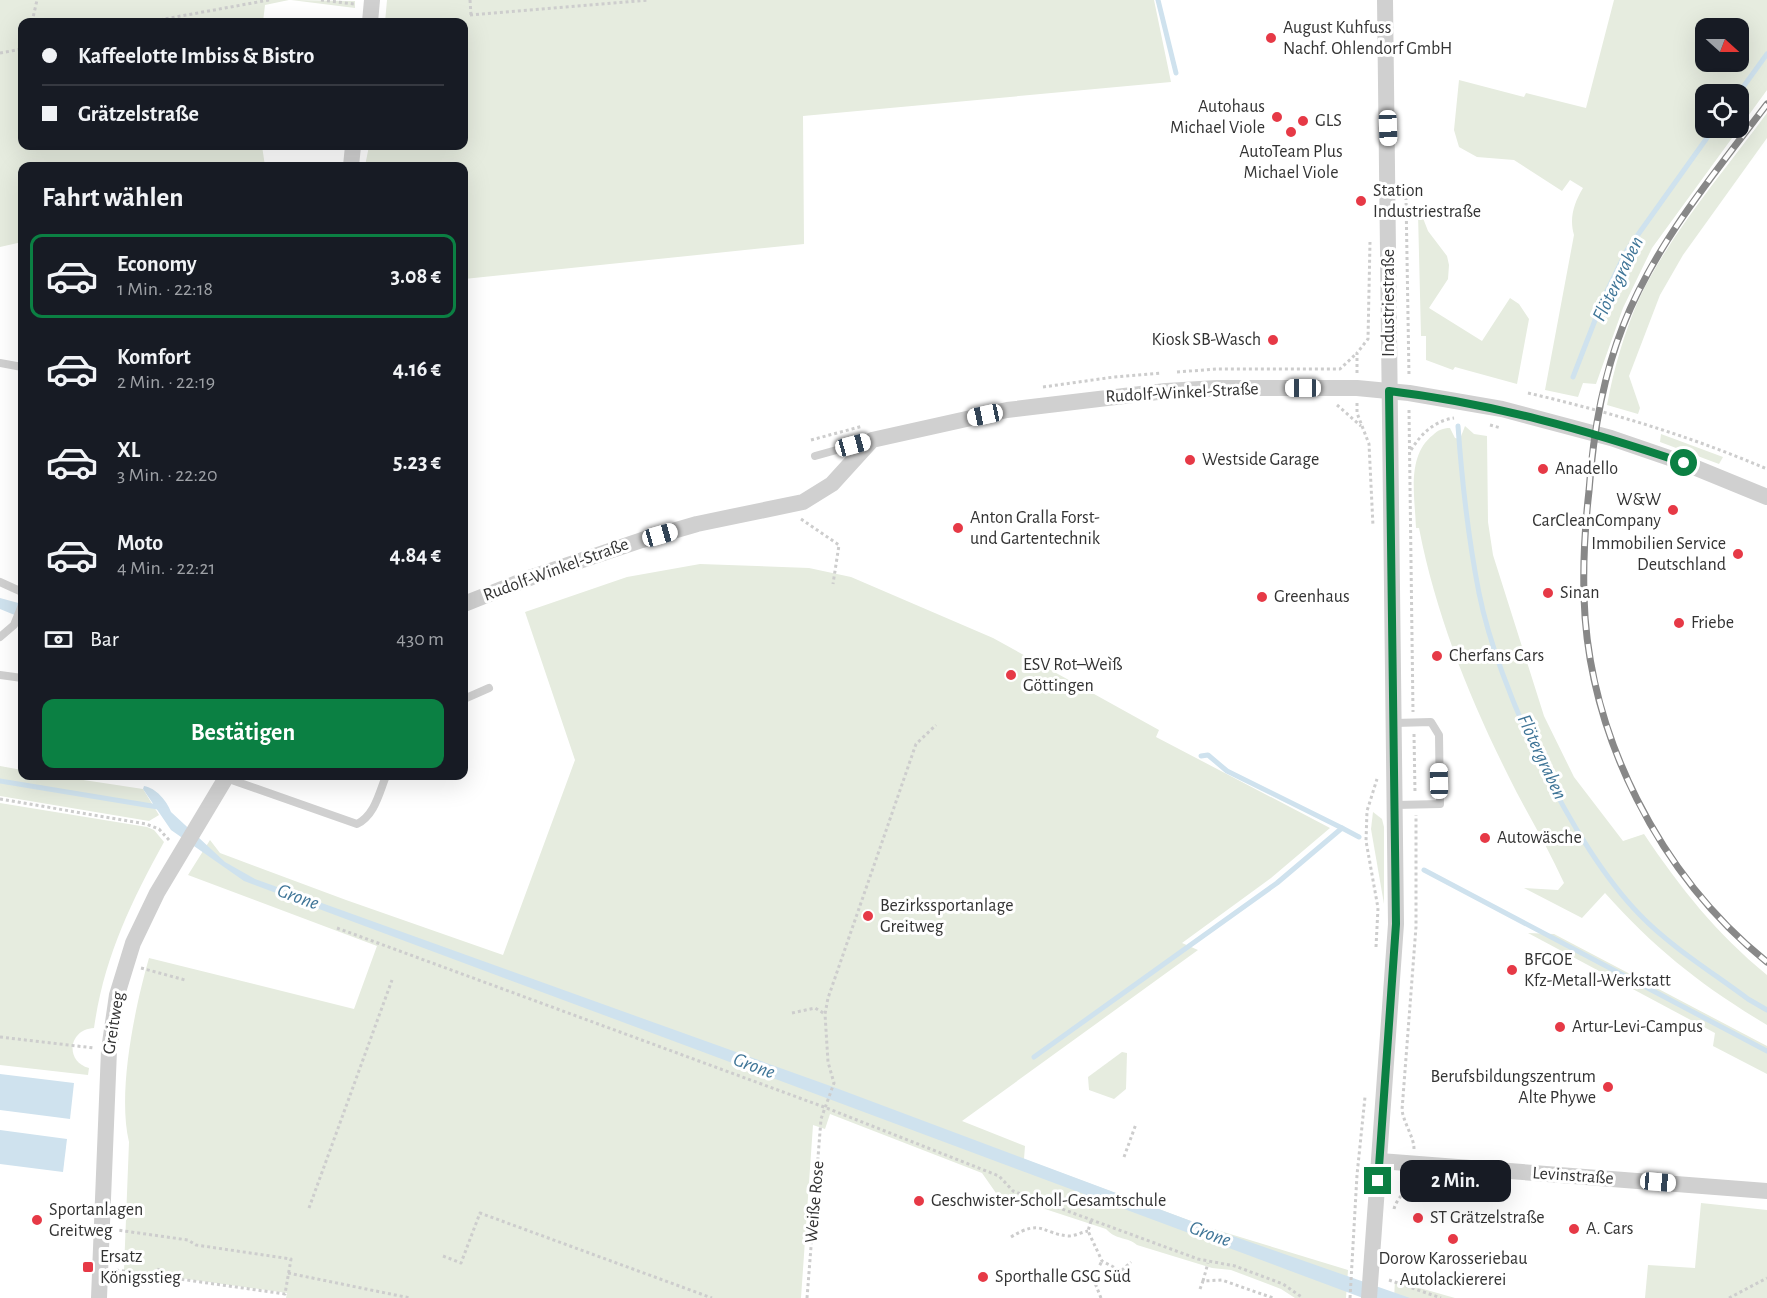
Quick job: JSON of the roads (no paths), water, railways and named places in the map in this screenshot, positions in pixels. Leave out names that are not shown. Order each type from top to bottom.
[{"type":"street","name":"Industriestraße","points":[[1369,1298],[1396,924],[1385,0]]},
{"type":"street","name":"Rudolf-Winkel-Straße","points":[[468,602],[532,577],[642,540],[697,524],[798,503],[817,495],[832,484],[872,440],[1007,410],[1105,397],[1217,388],[1357,388],[1408,393],[1502,410],[1594,433],[1684,463],[1767,497]]},
{"type":"street","name":"Greitweg","points":[[99,1298],[109,1050],[117,995],[133,943],[157,893],[224,780]]},
{"type":"street","name":"Levinstraße","points":[[1380,1161],[1767,1191]]},
{"type":"lane","points":[[0,363],[18,366]]},
{"type":"lane","name":"Rudolf-Winkel-Straße","points":[[815,456],[872,440]]},
{"type":"lane","points":[[0,582],[18,590]]},
{"type":"lane","points":[[0,637],[14,625],[18,615]]},
{"type":"lane","points":[[0,675],[18,677]]},
{"type":"lane","points":[[468,697],[489,688]]},
{"type":"lane","points":[[1395,723],[1431,722],[1439,735],[1440,804],[1396,805]]},
{"type":"lane","points":[[234,780],[357,824],[366,819],[375,805],[384,780]]},
{"type":"water","points":[[0,598],[18,603],[18,616],[0,609]]},
{"type":"water","name":"Grone","points":[[144,786],[153,789],[171,812],[225,862],[255,879],[836,1088],[1207,1227],[1410,1298],[1363,1298],[244,881],[171,830],[143,789]]},
{"type":"water","points":[[0,1074],[74,1083],[70,1119],[0,1110]]},
{"type":"water","points":[[0,1130],[67,1139],[63,1172],[0,1164]]},
{"type":"waterway","points":[[1158,0],[1176,73]]},
{"type":"waterway","name":"Flötergraben","points":[[1745,84],[1767,54]]},
{"type":"waterway","name":"Flötergraben","points":[[1573,377],[1604,297],[1627,250],[1707,138]]},
{"type":"waterway","name":"Flötergraben","points":[[1458,426],[1472,551],[1479,593],[1489,631],[1520,718],[1564,808],[1614,885],[1652,927],[1692,959],[1767,1010]]},
{"type":"waterway","points":[[1201,756],[1208,755],[1227,771],[1342,828]]},
{"type":"waterway","points":[[0,781],[158,807]]},
{"type":"waterway","points":[[1034,1057],[1277,883],[1342,828],[1359,837]]},
{"type":"waterway","points":[[1424,870],[1767,1051]]},
{"type":"railway","points":[[1767,104],[1687,210],[1652,267],[1623,326],[1609,366],[1596,428],[1584,557],[1584,597],[1589,649],[1599,700],[1615,750],[1637,799],[1663,845],[1694,888],[1729,927],[1767,962]]},
{"type":"place","name":"August Kuhfuss Nachf. Ohlendorf GmbH","points":[[1271,38]]},
{"type":"place","name":"Autohaus Michael Viole","points":[[1277,117]]},
{"type":"place","name":"GLS","points":[[1303,121]]},
{"type":"place","name":"AutoTeam Plus Michael Viole","points":[[1291,132]]},
{"type":"place","name":"Station Industriestraße","points":[[1361,201]]},
{"type":"place","name":"Kiosk SB-Wasch","points":[[1273,340]]},
{"type":"place","name":"Westside Garage","points":[[1190,460]]},
{"type":"place","name":"Anadello","points":[[1543,469]]},
{"type":"place","name":"W&W CarCleanCompany","points":[[1673,510]]},
{"type":"place","name":"Anton Gralla Forst- und Gartentechnik","points":[[958,528]]},
{"type":"place","name":"Immobilien Service Deutschland","points":[[1738,554]]},
{"type":"place","name":"Sinan","points":[[1548,593]]},
{"type":"place","name":"Greenhaus","points":[[1262,597]]},
{"type":"place","name":"Friebe","points":[[1679,623]]},
{"type":"place","name":"Cherfans Cars","points":[[1437,656]]},
{"type":"place","name":"ESV Rot–Weìß Göttingen","points":[[1011,675]]},
{"type":"place","name":"Autowäsche","points":[[1485,838]]},
{"type":"place","name":"Bezirkssportanlage Greitweg","points":[[868,916]]},
{"type":"place","name":"BFGOE Kfz-Metall-Werkstatt","points":[[1512,970]]},
{"type":"place","name":"Artur-Levi-Campus","points":[[1560,1027]]},
{"type":"place","name":"Berufsbildungszentrum Alte Phywe","points":[[1608,1087]]},
{"type":"place","name":"Geschwister-Scholl-Gesamtschule","points":[[919,1201]]},
{"type":"place","name":"ST Grätzelstraße","points":[[1418,1218]]},
{"type":"place","name":"Sportanlagen Greitweg","points":[[37,1220]]},
{"type":"place","name":"A. Cars","points":[[1574,1229]]},
{"type":"place","name":"Dorow Karosseriebau Autolackiererei","points":[[1453,1239]]},
{"type":"place","name":"Ersatz Königsstieg","points":[[88,1267]]},
{"type":"place","name":"Sporthalle GSG Süd","points":[[983,1277]]}]
